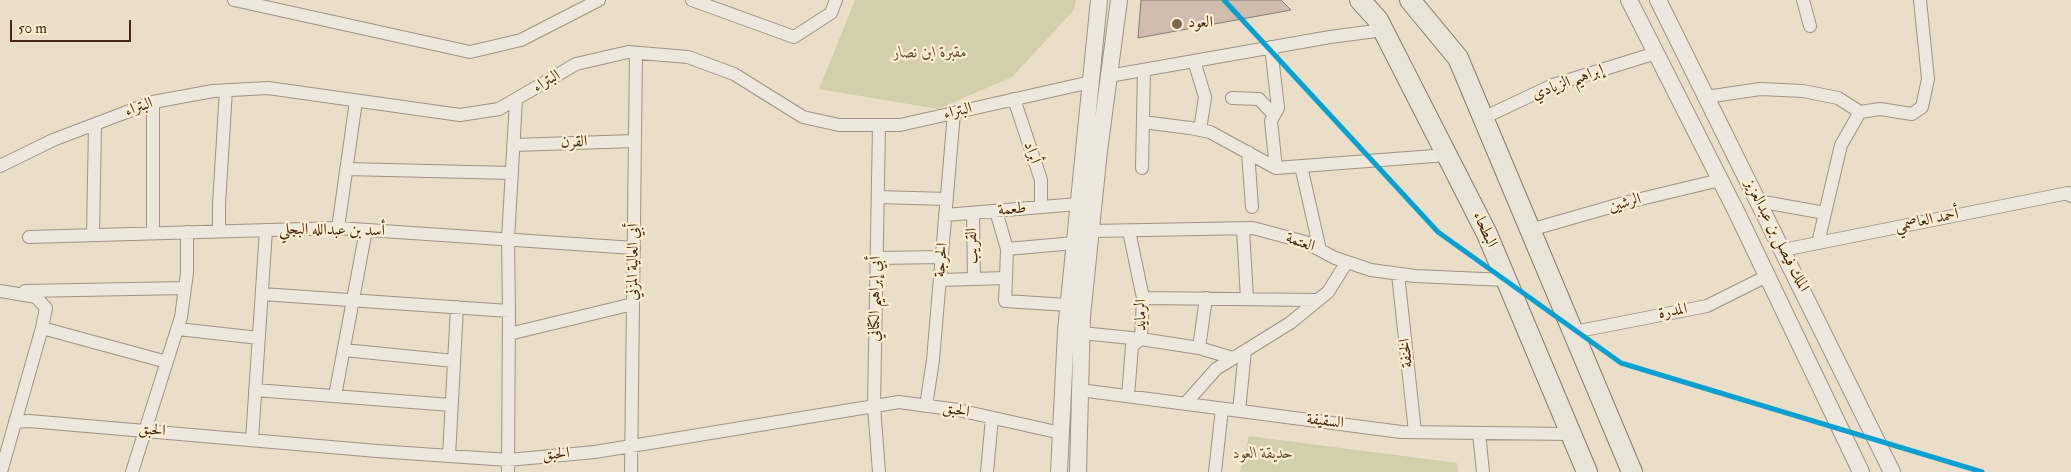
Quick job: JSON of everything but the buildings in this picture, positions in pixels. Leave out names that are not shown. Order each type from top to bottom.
[{"type":"main road","name":"البطحاء","points":[[1360,0],[1378,20],[1487,234],[1586,472]]},
{"type":"main road","points":[[1414,3],[1458,58],[1632,472]]},
{"type":"street","points":[[234,0],[470,52],[521,40],[599,0]]},
{"type":"street","points":[[692,0],[794,37],[831,14],[836,0]]},
{"type":"street","points":[[1059,472],[1068,306],[1099,0]]},
{"type":"street","points":[[1078,472],[1082,333],[1099,151],[1119,0]]},
{"type":"street","name":"الملك فيصل بن عبدالعزيز","points":[[1629,0],[1720,180],[1861,472]]},
{"type":"street","name":"الملك فيصل بن عبدالعزيز","points":[[1658,0],[1892,472]]},
{"type":"street","points":[[1803,0],[1810,26]]},
{"type":"street","points":[[1706,97],[1760,89],[1803,91],[1838,98],[1860,112],[1880,109],[1912,114],[1922,107],[1928,79],[1920,0]]},
{"type":"street","points":[[1109,76],[1271,47],[1383,30]]},
{"type":"street","points":[[1271,47],[1278,108],[1272,121],[1276,168]]},
{"type":"street","name":"البتراء","points":[[0,166],[53,140],[153,102],[226,90],[268,88],[460,115],[500,109],[576,64],[628,52],[688,57],[734,74],[803,117],[839,125],[900,125],[1091,82]]},
{"type":"street","name":"أبي العالية المزني","points":[[632,472],[636,53]]},
{"type":"street","name":"إبراهيم الزيادي","points":[[1483,118],[1553,85],[1656,53]]},
{"type":"street","points":[[1194,61],[1205,97],[1200,130]]},
{"type":"street","points":[[1142,168],[1144,70]]},
{"type":"street","points":[[219,231],[226,90]]},
{"type":"street","points":[[1232,98],[1259,99],[1274,115]]},
{"type":"street","points":[[508,466],[510,311],[508,239],[516,100]]},
{"type":"street","name":"أبراد","points":[[1014,100],[1040,180],[1041,207]]},
{"type":"street","points":[[338,228],[356,101]]},
{"type":"street","points":[[153,102],[153,233]]},
{"type":"street","points":[[1818,243],[1841,144],[1860,112]]},
{"type":"street","name":"الحرجة","points":[[926,406],[933,360],[954,113]]},
{"type":"street","points":[[1143,122],[1210,132],[1276,168],[1447,155]]},
{"type":"street","points":[[93,235],[95,124]]},
{"type":"street","name":"أبي إبراهيم الكتاني","points":[[879,125],[874,406],[880,472]]},
{"type":"street","name":"القرن","points":[[514,145],[635,141]]},
{"type":"street","points":[[1248,152],[1252,207]]},
{"type":"street","points":[[1301,166],[1320,250]]},
{"type":"street","points":[[346,169],[512,173]]},
{"type":"street","name":"الرشين","points":[[1530,230],[1720,180]]},
{"type":"street","name":"أحمد العاصمي","points":[[1783,250],[2068,193],[2071,196]]},
{"type":"street","points":[[878,198],[947,199]]},
{"type":"street","points":[[1758,201],[1825,213]]},
{"type":"street","name":"طعمة","points":[[945,215],[1078,204]]},
{"type":"street","points":[[996,211],[1007,248],[1005,301],[1068,306]]},
{"type":"street","name":"القريب","points":[[973,213],[974,279]]},
{"type":"street","name":"أسد بن عبدالله البجلي","points":[[29,237],[338,228],[634,248]]},
{"type":"street","name":"العتمة","points":[[1091,231],[1253,228],[1305,242],[1347,262],[1371,270],[1398,274],[1506,280]]},
{"type":"street","points":[[1243,229],[1247,299]]},
{"type":"street","points":[[252,440],[266,230]]},
{"type":"street","points":[[335,396],[366,230]]},
{"type":"street","name":"الرمايد","points":[[1128,396],[1132,346],[1141,339],[1143,298],[1129,231]]},
{"type":"street","points":[[132,472],[181,317],[187,273],[187,232]]},
{"type":"street","points":[[1007,248],[1074,243]]},
{"type":"street","points":[[877,258],[942,257]]},
{"type":"street","points":[[1185,404],[1216,369],[1290,323],[1328,292],[1347,262]]},
{"type":"street","name":"الخنفة","points":[[1398,274],[1415,432]]},
{"type":"street","name":"المدرة","points":[[1574,332],[1707,306],[1767,276]]},
{"type":"street","points":[[940,280],[1006,278]]},
{"type":"street","points":[[2,291],[185,288]]},
{"type":"street","points":[[1,472],[46,308],[36,297],[2,291]]},
{"type":"street","points":[[262,294],[510,311]]},
{"type":"street","points":[[1143,298],[1318,300]]},
{"type":"street","points":[[1199,348],[1206,298]]},
{"type":"street","points":[[509,334],[633,304]]},
{"type":"street","points":[[449,456],[457,307]]},
{"type":"street","points":[[42,328],[167,362]]},
{"type":"street","points":[[178,329],[259,338]]},
{"type":"street","points":[[1082,333],[1141,339],[1199,348],[1233,358]]},
{"type":"street","points":[[344,350],[454,361]]},
{"type":"street","points":[[1239,411],[1245,351]]},
{"type":"street","points":[[255,390],[451,405]]},
{"type":"street","name":"السقيفة","points":[[1080,390],[1401,432],[1571,434]]},
{"type":"street","name":"الحبق","points":[[15,422],[29,420],[449,456],[508,466],[899,402],[958,410],[1060,433]]},
{"type":"street","points":[[1215,472],[1222,409]]},
{"type":"street","points":[[987,472],[992,418]]},
{"type":"street","points":[[1479,433],[1482,472]]},
{"type":"green space","name":"مقبرة ابن نصار","points":[[855,0],[1076,0],[1074,10],[1012,77],[938,109],[819,89]]},
{"type":"green space","name":"حديقة العود","points":[[1249,436],[1457,463],[1458,472],[1240,472]]},
{"type":"transit line","points":[[1224,0],[1438,232],[1621,363],[1982,472]]},
{"type":"place","name":"العود","points":[[1177,24]]}]
